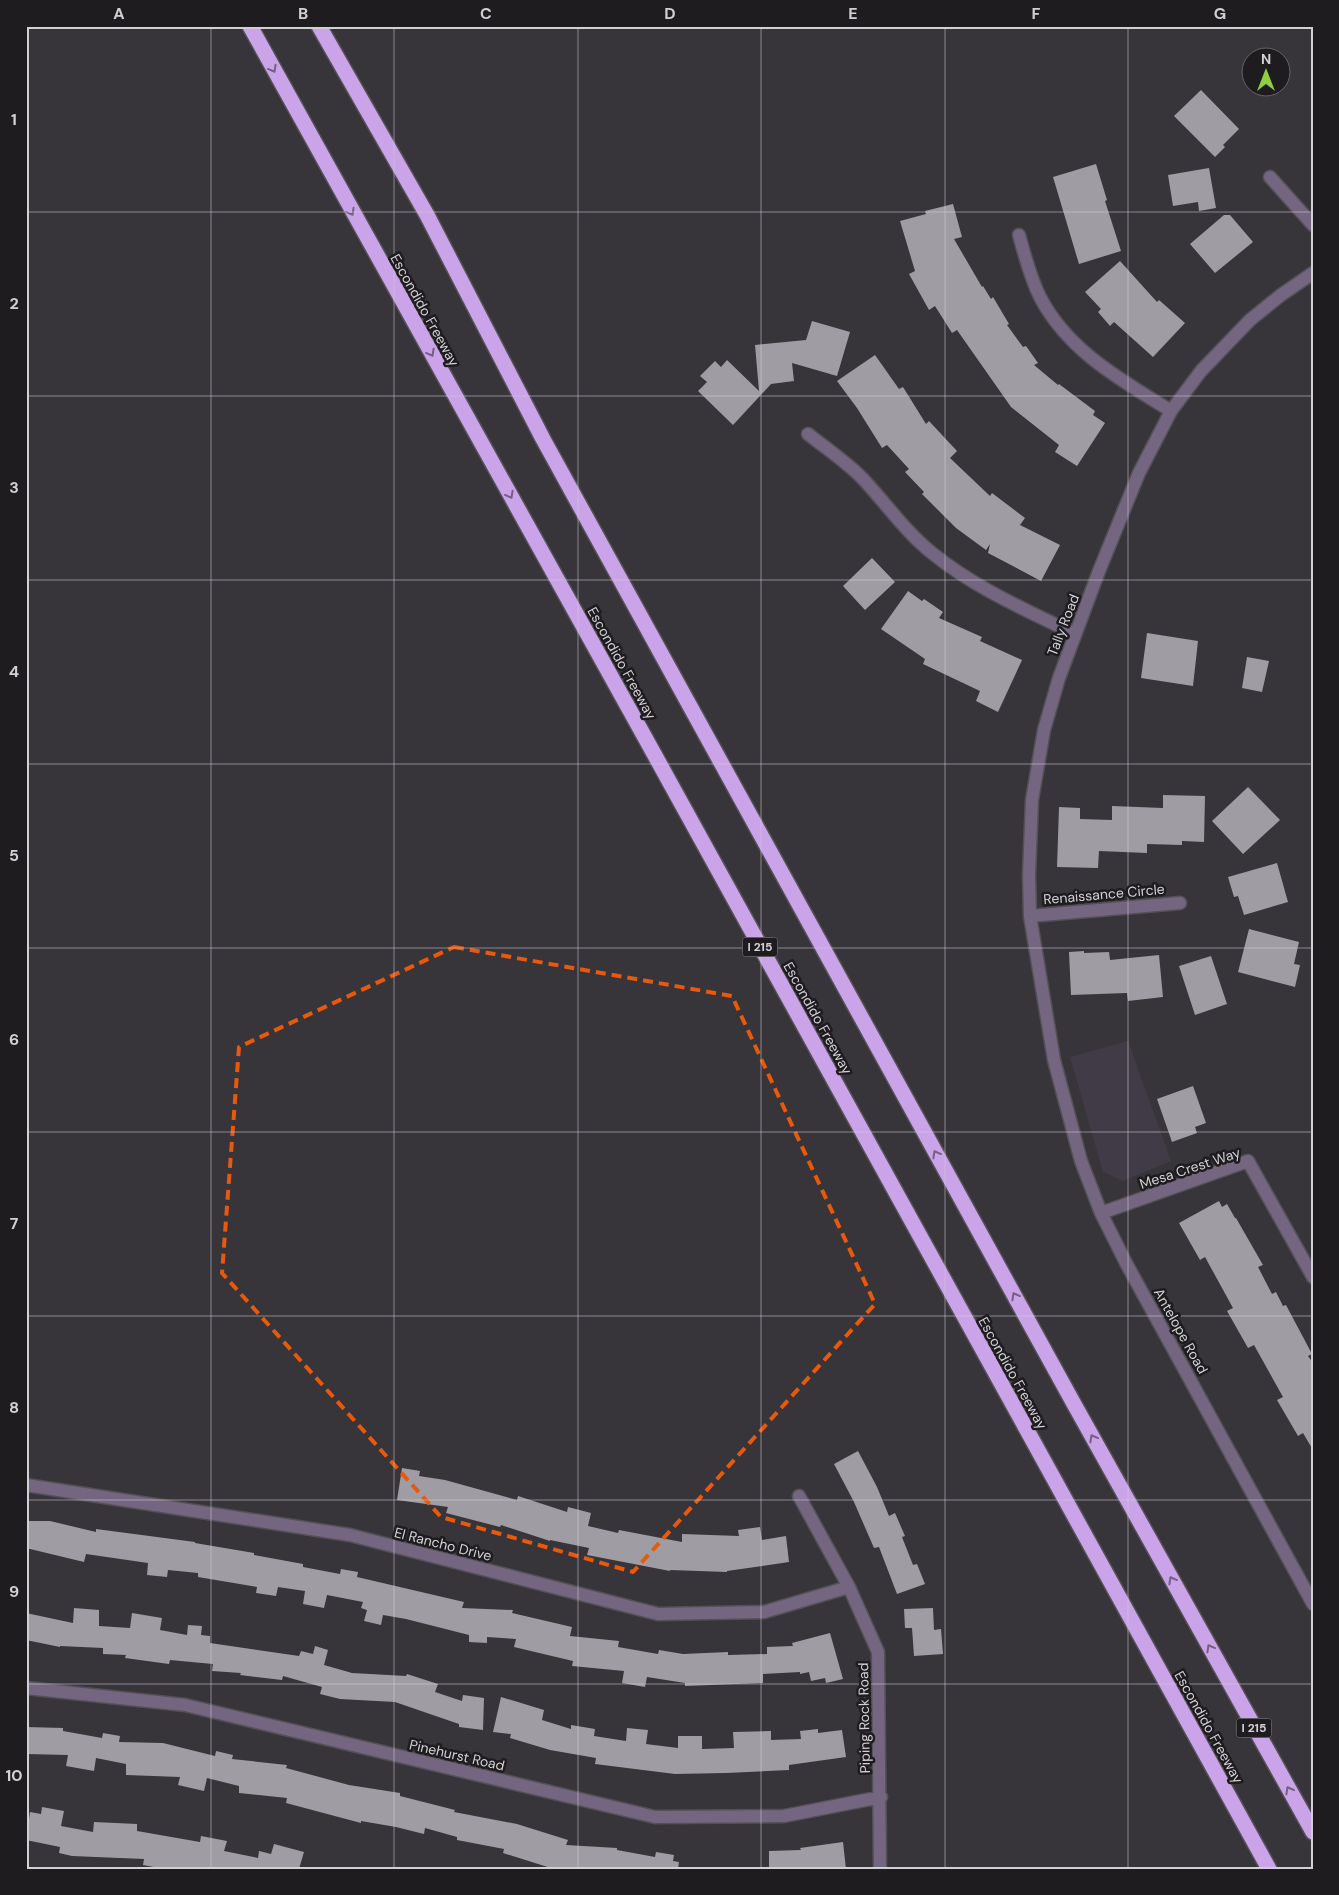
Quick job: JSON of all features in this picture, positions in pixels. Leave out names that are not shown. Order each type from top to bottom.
[{"type":"highway","name":"Escondido Freeway","points":[[250,26],[1269,1869]]},
{"type":"highway","name":"I 215","points":[[319,26],[427,215],[543,439],[1060,1378],[1313,1832]]},
{"type":"street","points":[[1270,178],[1313,225]]},
{"type":"street","points":[[1019,236],[1040,297],[1056,322],[1076,345],[1099,365],[1171,411]]},
{"type":"street","name":"Tally Road","points":[[1054,1060],[1030,916],[1029,875],[1032,800],[1044,730],[1059,678],[1139,473],[1171,411],[1201,371],[1250,320],[1281,295],[1313,273]]},
{"type":"street","points":[[808,434],[863,479],[907,529],[931,552],[959,574],[998,597],[1075,634]]},
{"type":"street","name":"Renaissance Circle","points":[[1030,916],[1180,903]]},
{"type":"street","name":"Antelope Road","points":[[1054,1060],[1081,1161],[1101,1213],[1126,1263],[1313,1604]]},
{"type":"street","name":"Mesa Crest Way","points":[[1101,1213],[1248,1162],[1313,1277]]},
{"type":"street","name":"El Rancho Drive","points":[[26,1485],[350,1535],[658,1614],[764,1612],[848,1587]]},
{"type":"street","name":"Piping Rock Road","points":[[799,1496],[848,1587],[878,1652],[881,1797],[880,1869]]},
{"type":"street","name":"Pinehurst Road","points":[[26,1688],[185,1705],[655,1817],[784,1816],[881,1797]]},
{"type":"highlighted area","points":[[454,947],[732,996],[875,1304],[633,1572],[441,1517],[222,1273],[239,1047]]},
{"type":"shaded area","points":[[1128,1041],[1171,1161],[1123,1181],[1103,1172],[1070,1057]]},
{"type":"building","points":[[1201,90],[1239,129],[1223,145],[1225,147],[1215,157],[1174,116]]},
{"type":"building","points":[[1096,164],[1107,200],[1105,201],[1121,251],[1079,264],[1053,177]]},
{"type":"building","points":[[1209,168],[1216,208],[1199,211],[1198,202],[1173,206],[1168,175]]},
{"type":"building","points":[[953,204],[962,237],[954,239],[982,287],[991,299],[993,297],[1009,324],[1007,325],[1023,347],[1026,346],[1038,363],[1034,365],[1058,385],[1095,411],[1093,415],[1105,423],[1077,466],[1055,452],[1059,445],[1011,407],[957,330],[952,333],[935,306],[929,310],[909,274],[915,271],[900,221],[926,214],[925,211]]},
{"type":"building","points":[[1224,215],[1230,215],[1253,242],[1215,273],[1190,244]]},
{"type":"building","points":[[1120,261],[1157,302],[1159,300],[1185,323],[1153,357],[1114,322],[1110,326],[1098,312],[1101,309],[1085,292]]},
{"type":"building","points":[[812,321],[850,332],[837,376],[792,363],[794,381],[771,384],[733,425],[698,391],[707,382],[700,376],[715,361],[721,367],[727,360],[759,391],[755,345],[806,340]]},
{"type":"building","points":[[875,355],[899,389],[903,387],[926,424],[929,421],[957,451],[950,458],[990,496],[992,493],[1025,518],[1020,525],[1060,545],[1041,581],[988,553],[990,544],[986,550],[956,528],[922,494],[924,492],[905,472],[909,469],[887,445],[882,448],[857,408],[837,381]]},
{"type":"building","points":[[872,558],[895,582],[865,610],[843,586]]},
{"type":"building","points":[[908,591],[943,612],[939,618],[982,637],[980,641],[1022,660],[998,712],[976,701],[980,691],[923,664],[925,659],[881,629]]},
{"type":"building","points":[[1147,633],[1198,641],[1193,686],[1141,678]]},
{"type":"building","points":[[1247,657],[1269,661],[1262,692],[1242,688]]},
{"type":"building","points":[[1248,787],[1280,820],[1243,854],[1212,821]]},
{"type":"building","points":[[1163,795],[1205,796],[1204,842],[1182,841],[1182,845],[1147,844],[1147,853],[1099,851],[1098,868],[1057,867],[1059,807],[1080,808],[1080,819],[1112,820],[1112,806],[1163,808]]},
{"type":"building","points":[[1277,863],[1288,902],[1244,915],[1238,896],[1234,897],[1228,877]]},
{"type":"building","points":[[1249,929],[1299,942],[1294,964],[1300,965],[1295,987],[1238,972]]},
{"type":"building","points":[[1084,951],[1084,953],[1109,952],[1110,960],[1159,955],[1163,997],[1128,1001],[1127,993],[1071,995],[1069,952]]},
{"type":"building","points":[[1211,956],[1227,1004],[1195,1015],[1179,966]]},
{"type":"building","points":[[1193,1086],[1206,1123],[1195,1127],[1197,1133],[1172,1142],[1157,1099]]},
{"type":"building","points":[[1219,1201],[1222,1207],[1227,1204],[1236,1218],[1263,1265],[1258,1267],[1272,1294],[1276,1292],[1283,1306],[1286,1305],[1312,1354],[1308,1356],[1313,1363],[1313,1450],[1303,1433],[1298,1436],[1277,1400],[1283,1397],[1254,1345],[1248,1348],[1227,1311],[1233,1308],[1205,1257],[1200,1260],[1179,1223]]},
{"type":"building","points":[[858,1451],[877,1487],[889,1516],[895,1513],[905,1536],[902,1537],[913,1565],[917,1564],[925,1584],[897,1594],[879,1547],[874,1548],[854,1502],[834,1464]]},
{"type":"building","points":[[402,1468],[420,1471],[419,1476],[445,1480],[517,1500],[518,1496],[567,1512],[568,1507],[591,1513],[588,1526],[618,1533],[619,1530],[682,1542],[682,1534],[739,1536],[738,1530],[760,1527],[762,1540],[786,1536],[789,1562],[727,1572],[670,1571],[587,1555],[589,1548],[550,1541],[501,1525],[500,1527],[446,1513],[448,1507],[397,1500]]},
{"type":"building","points":[[26,1521],[50,1521],[96,1532],[96,1529],[195,1542],[254,1553],[254,1555],[303,1564],[303,1567],[340,1574],[341,1569],[358,1572],[357,1577],[464,1602],[462,1608],[513,1610],[512,1613],[572,1627],[570,1636],[619,1641],[618,1647],[658,1654],[659,1650],[683,1654],[728,1652],[728,1655],[767,1654],[767,1647],[793,1646],[792,1643],[830,1633],[843,1679],[826,1683],[825,1678],[811,1681],[809,1672],[800,1674],[800,1672],[763,1674],[763,1683],[685,1686],[685,1683],[647,1677],[645,1687],[622,1683],[624,1671],[572,1666],[573,1661],[514,1647],[516,1639],[487,1637],[487,1643],[469,1642],[469,1635],[406,1619],[383,1615],[381,1625],[364,1621],[367,1610],[361,1608],[363,1602],[327,1595],[324,1608],[303,1604],[305,1591],[278,1587],[276,1596],[256,1593],[257,1587],[198,1577],[198,1573],[168,1570],[167,1577],[147,1575],[148,1563],[86,1554],[84,1562],[26,1548]]},
{"type":"building","points":[[74,1608],[99,1610],[99,1626],[130,1628],[132,1613],[162,1618],[160,1630],[187,1635],[188,1625],[202,1626],[201,1635],[210,1636],[210,1643],[299,1656],[301,1651],[313,1654],[315,1646],[328,1650],[324,1665],[352,1673],[406,1676],[407,1674],[438,1684],[435,1692],[462,1701],[463,1695],[484,1698],[483,1730],[459,1727],[459,1724],[395,1702],[340,1699],[320,1694],[322,1687],[283,1676],[282,1680],[240,1675],[241,1673],[212,1671],[213,1664],[170,1660],[169,1664],[125,1658],[126,1655],[103,1654],[103,1648],[60,1647],[26,1640],[26,1613],[73,1623]]},
{"type":"building","points":[[933,1608],[934,1630],[941,1629],[943,1654],[914,1656],[912,1628],[905,1628],[904,1609]]},
{"type":"building","points":[[501,1697],[544,1710],[542,1720],[571,1729],[571,1725],[595,1729],[594,1736],[626,1741],[627,1728],[648,1730],[646,1744],[678,1748],[678,1736],[702,1736],[702,1749],[734,1748],[733,1732],[771,1731],[771,1740],[801,1739],[800,1731],[818,1729],[818,1733],[842,1730],[846,1757],[789,1765],[789,1770],[726,1773],[675,1774],[595,1764],[596,1758],[550,1750],[510,1738],[511,1734],[493,1732]]},
{"type":"building","points":[[26,1727],[63,1728],[63,1731],[102,1738],[103,1733],[120,1736],[119,1742],[163,1743],[215,1756],[216,1751],[233,1755],[232,1759],[287,1765],[286,1768],[349,1785],[400,1793],[400,1796],[455,1810],[454,1812],[517,1824],[568,1840],[566,1845],[617,1848],[617,1850],[655,1857],[656,1852],[674,1855],[673,1861],[679,1862],[678,1869],[554,1869],[503,1853],[504,1849],[457,1840],[457,1837],[425,1828],[424,1834],[396,1827],[361,1821],[361,1823],[286,1803],[287,1798],[239,1793],[239,1786],[207,1778],[204,1791],[178,1785],[180,1777],[126,1775],[126,1764],[96,1758],[94,1771],[66,1766],[68,1755],[26,1754]]},
{"type":"building","points":[[42,1807],[64,1811],[61,1826],[93,1832],[94,1822],[137,1824],[137,1831],[200,1842],[201,1836],[227,1841],[224,1851],[258,1858],[259,1851],[271,1854],[274,1844],[304,1852],[299,1869],[164,1869],[143,1865],[144,1859],[72,1856],[59,1853],[60,1847],[26,1840],[30,1812],[41,1814]]},
{"type":"building","points":[[843,1842],[846,1869],[769,1869],[769,1851],[801,1850],[800,1848]]}]
